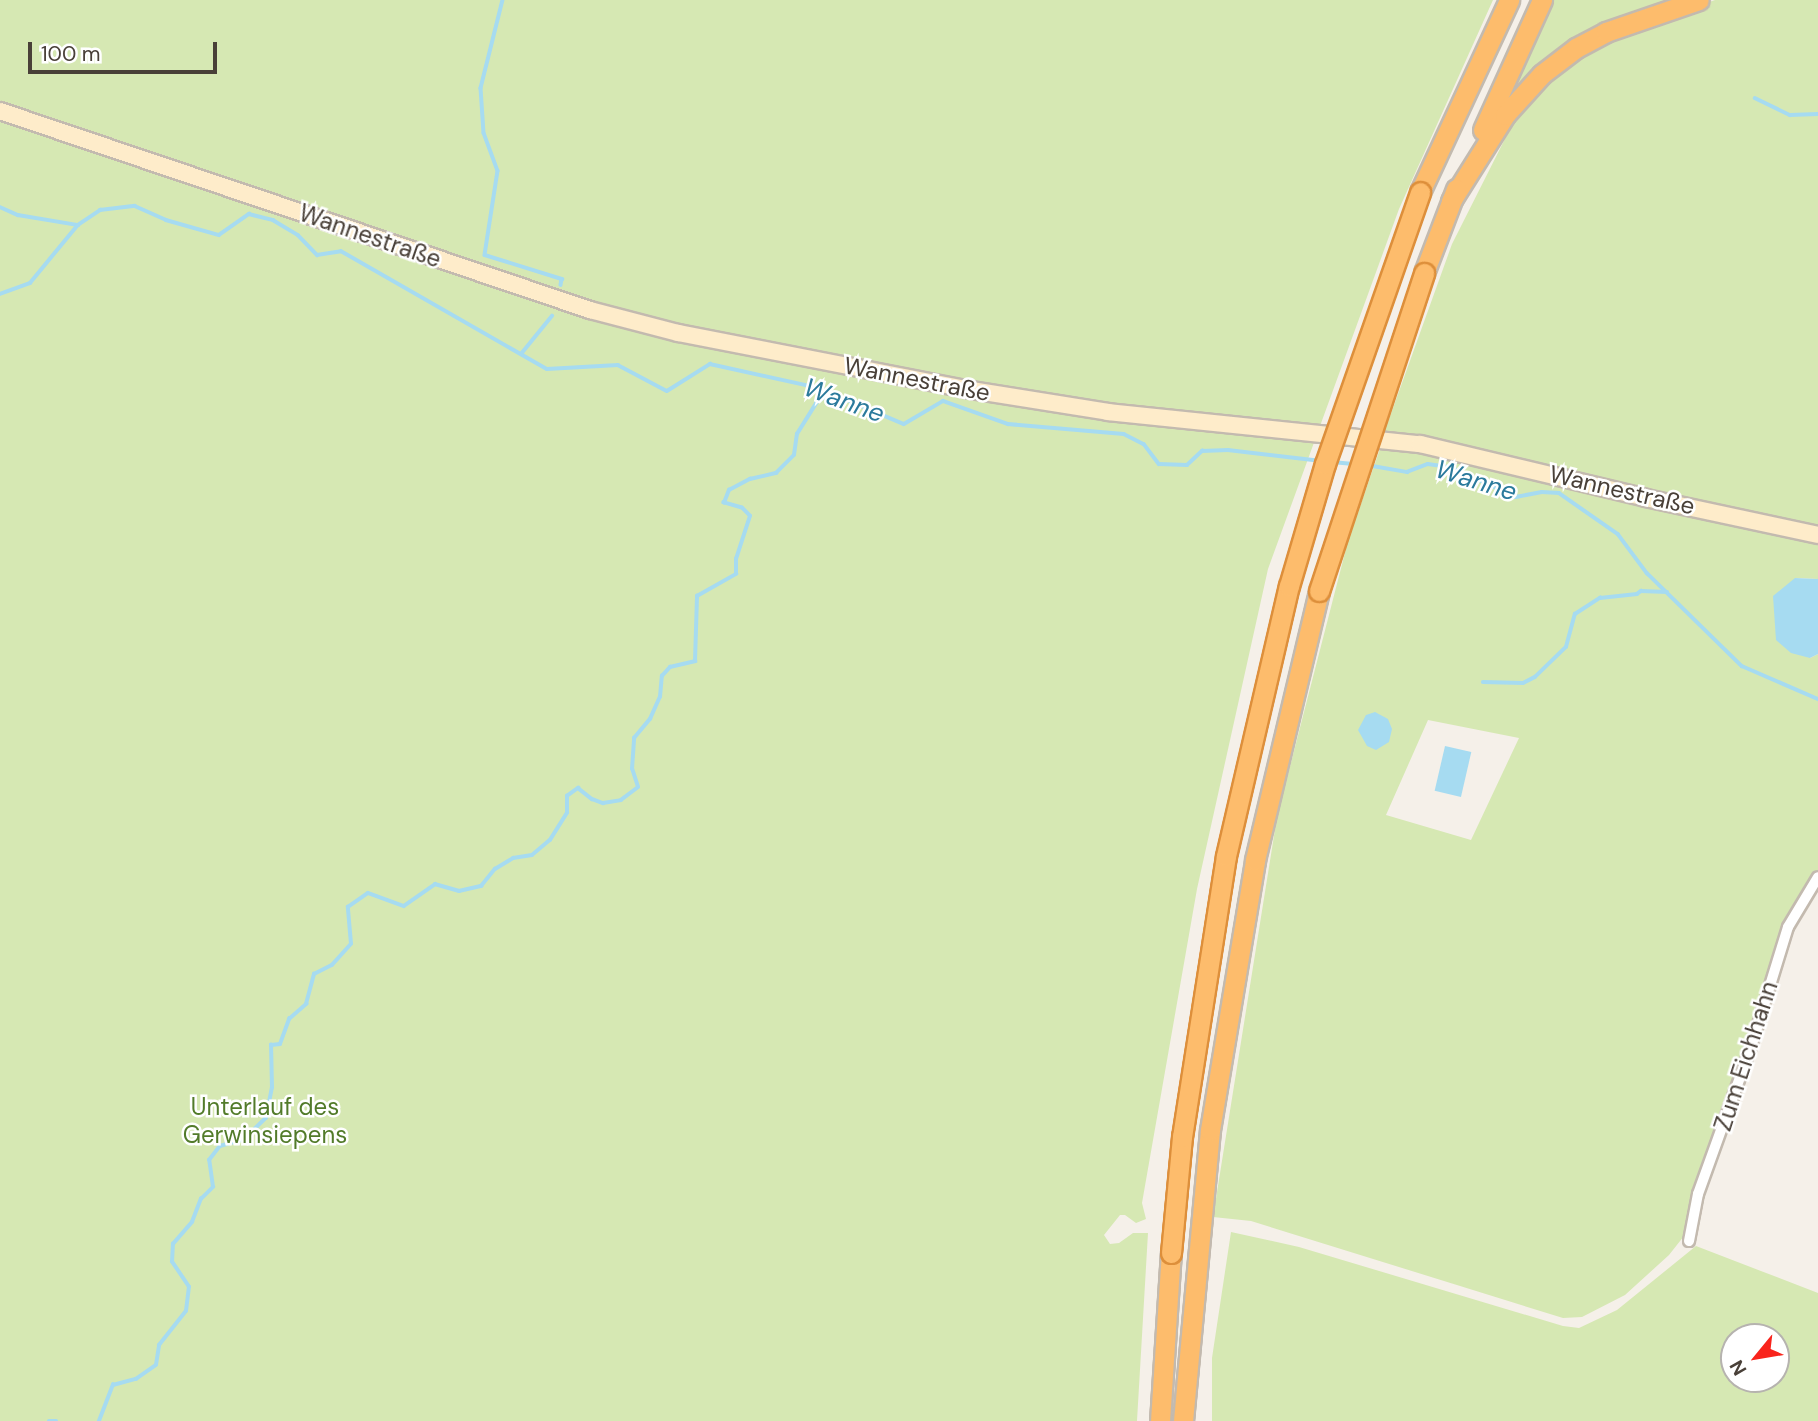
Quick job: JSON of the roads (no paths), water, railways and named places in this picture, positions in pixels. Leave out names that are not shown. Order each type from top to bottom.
[{"type":"highway","points":[[1160,1421],[1182,1137],[1226,856],[1289,586],[1325,464],[1420,192],[1509,0]]},
{"type":"highway","points":[[1183,1421],[1210,1130],[1255,860],[1319,591],[1356,472],[1450,203],[1542,0]]},
{"type":"highway","points":[[1450,203],[1505,115],[1542,74],[1576,48],[1606,32],[1699,0]]},
{"type":"street","name":"Wannestraße","points":[[0,111],[590,310],[678,333],[990,394],[1108,412],[1420,444],[1646,498],[1818,535]]},
{"type":"street","name":"Zum Eichhahn","points":[[1689,1241],[1698,1194],[1752,1044],[1788,927],[1818,877]]},
{"type":"water","points":[[1795,578],[1818,579],[1818,654],[1810,658],[1791,653],[1776,640],[1773,596]]},
{"type":"water","points":[[1375,712],[1388,719],[1392,729],[1389,742],[1376,750],[1367,746],[1358,730],[1366,715]]},
{"type":"water","points":[[1445,746],[1471,752],[1461,797],[1435,791]]},
{"type":"waterway","points":[[503,0],[481,88],[484,133],[498,171],[485,255],[562,279],[561,285]]},
{"type":"waterway","points":[[1755,98],[1790,115],[1818,114]]},
{"type":"waterway","name":"Wanne","points":[[0,207],[18,215],[78,225],[100,210],[135,206],[166,220],[219,235],[249,214],[273,220],[298,235],[317,255],[341,251],[547,369],[618,365],[667,391],[710,364],[819,388],[904,424],[943,401],[1008,424],[1124,434],[1144,444],[1159,464],[1187,465],[1202,451],[1228,450],[1321,461]]},
{"type":"waterway","points":[[0,294],[30,283],[77,226]]},
{"type":"waterway","points":[[521,354],[552,316]]},
{"type":"waterway","points":[[99,1421],[113,1385],[136,1379],[156,1365],[159,1345],[186,1311],[189,1287],[172,1262],[173,1244],[192,1222],[201,1199],[213,1187],[209,1160],[220,1146],[244,1139],[266,1118],[272,1088],[271,1045],[280,1044],[289,1019],[306,1004],[314,974],[332,965],[351,944],[348,907],[368,893],[404,906],[435,884],[459,891],[481,886],[495,869],[513,858],[532,855],[550,840],[567,813],[567,796],[578,788],[592,799],[603,803],[621,800],[638,787],[632,769],[634,738],[650,719],[660,697],[662,676],[670,667],[695,661],[697,596],[736,574],[736,559],[750,516],[742,508],[724,503],[729,490],[750,479],[776,473],[794,455],[797,434],[816,403],[831,393]]},
{"type":"waterway","name":"Wanne","points":[[1332,462],[1356,464]]},
{"type":"waterway","name":"Wanne","points":[[1367,465],[1407,472],[1428,464],[1450,467],[1516,497],[1542,492],[1559,493],[1618,534],[1647,573],[1742,666],[1818,699]]},
{"type":"waterway","points":[[1483,682],[1523,683],[1535,677],[1566,647],[1575,614],[1600,598],[1637,594],[1641,591],[1667,592]]},
{"type":"waterway","points":[[49,1421],[56,1421]]},
{"type":"park label","name":"Unterlauf des Gerwinsiepens","points":[[265,1121]]}]
